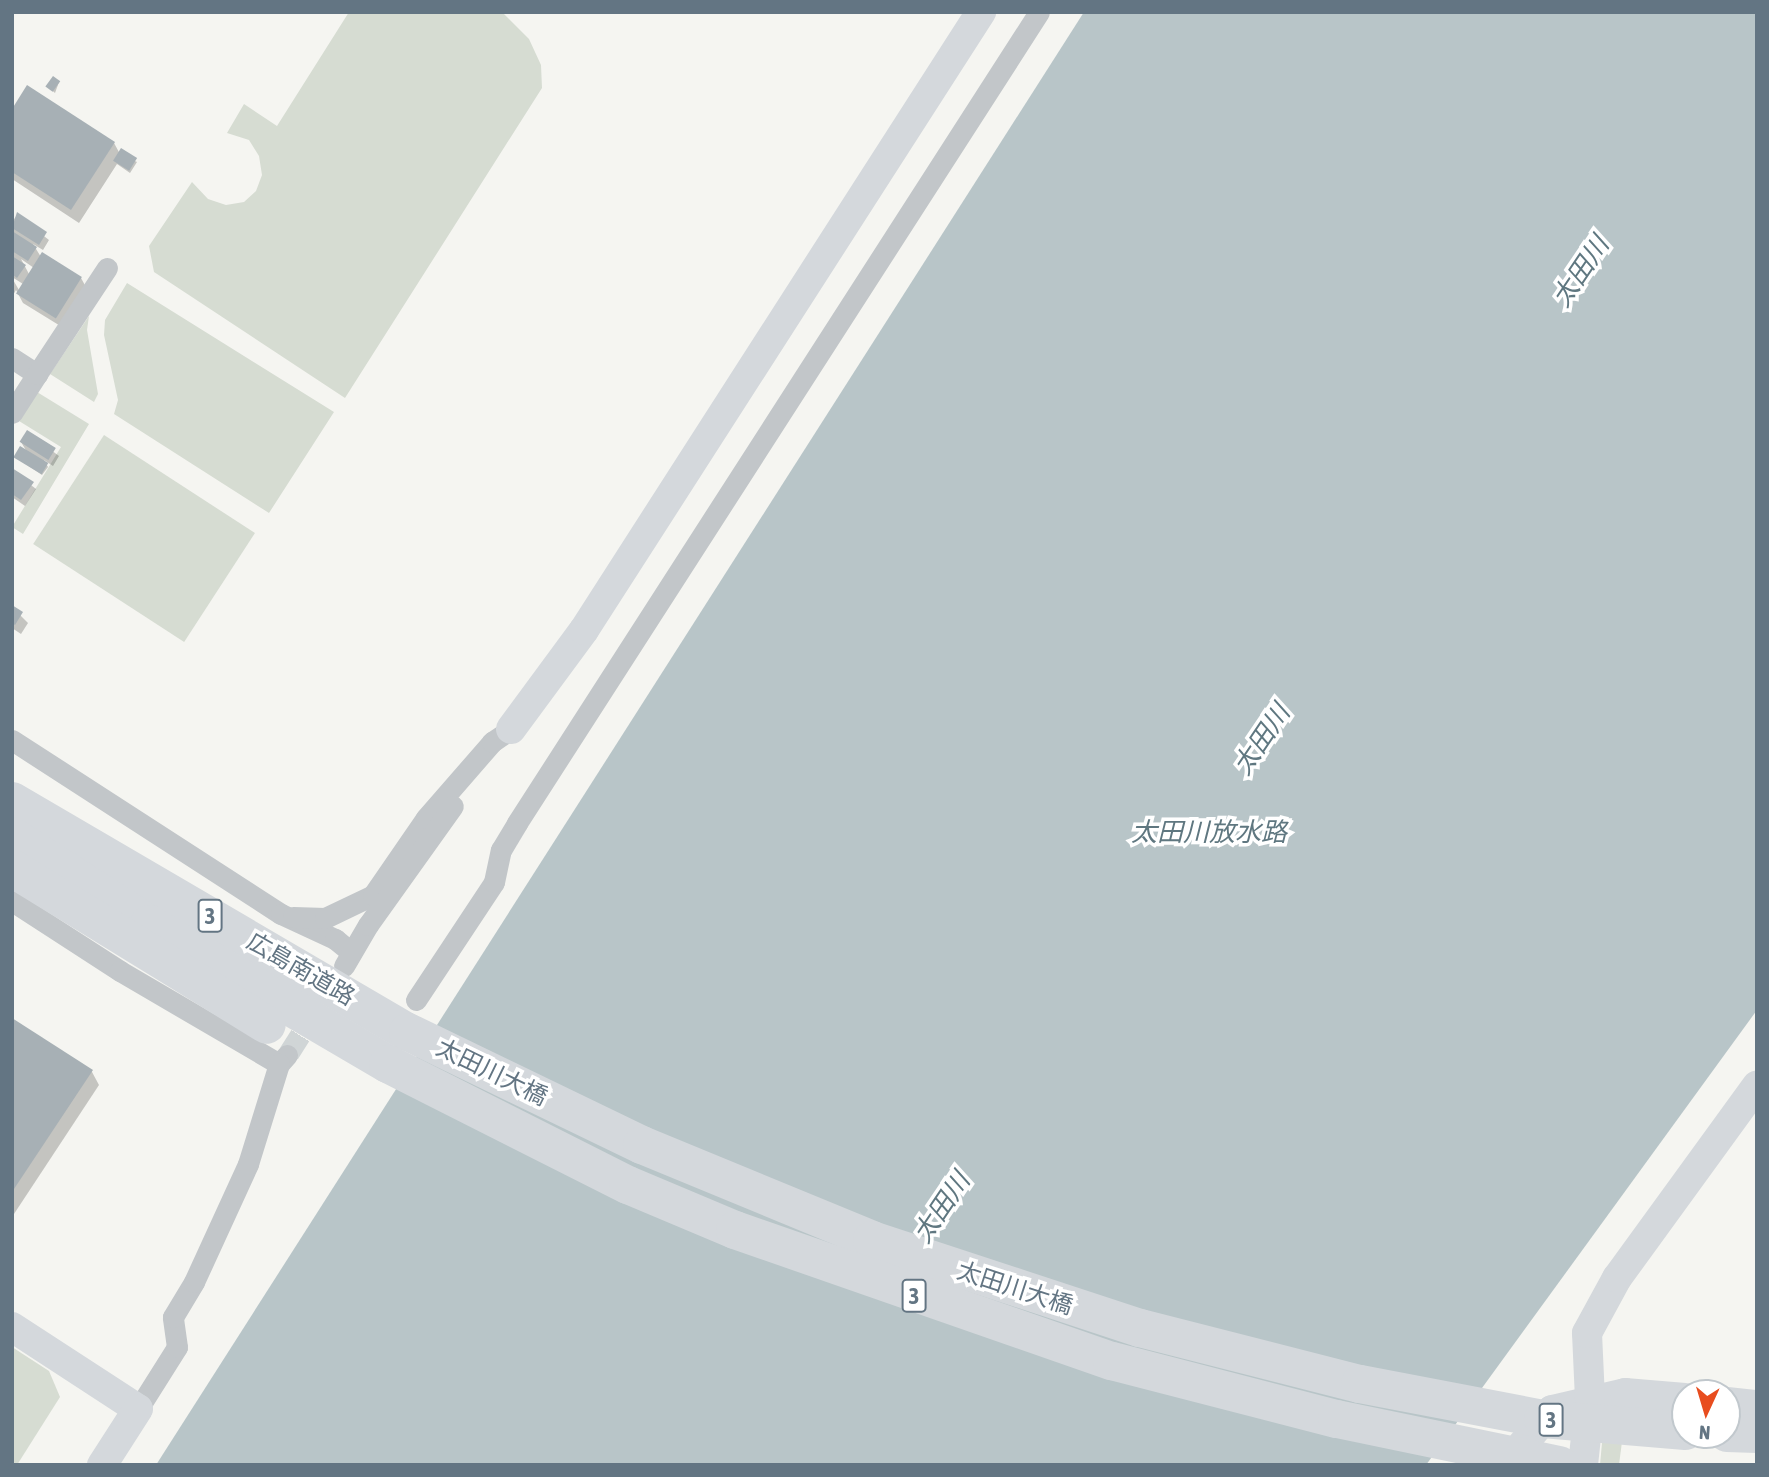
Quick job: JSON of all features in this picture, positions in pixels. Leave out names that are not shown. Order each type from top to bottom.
[{"type":"highway","points":[[12,772],[83,817],[172,895]]},
{"type":"highway","name":"広島南道路","points":[[12,801],[172,895],[397,1045],[498,1140],[628,1185]]},
{"type":"highway","name":"広島南道路","points":[[12,836],[149,924],[397,1045]]},
{"type":"highway","points":[[12,868],[212,993],[397,1045]]},
{"type":"highway","name":"太田川大橋","points":[[397,1045],[872,1240],[1048,1300],[1205,1346],[1360,1384],[1492,1410],[1600,1412]]},
{"type":"highway","name":"太田川大橋","points":[[628,1185],[849,1273],[1034,1337],[1265,1402],[1469,1448],[1559,1465]]},
{"type":"highway","name":"3","points":[[1600,1412],[1671,1428]]},
{"type":"street","points":[[12,740],[281,914],[335,939],[348,959],[403,874],[499,751],[511,729],[584,630],[981,12]]},
{"type":"street","points":[[397,1045],[494,882],[500,850],[517,822],[1039,12]]},
{"type":"street","points":[[12,413],[107,268]]},
{"type":"street","points":[[12,358],[37,374]]},
{"type":"street","points":[[281,914],[304,920],[325,918],[373,895],[426,818],[492,742],[511,729]]},
{"type":"street","points":[[12,901],[120,971],[284,1059],[248,1164],[194,1282],[173,1317],[177,1347],[102,1465]]},
{"type":"street","points":[[1583,1465],[1600,1412],[1587,1333],[1617,1278],[1757,1085]]},
{"type":"street","points":[[12,1327],[138,1409]]},
{"type":"street","points":[[1505,1465],[1540,1419],[1552,1410],[1600,1412],[1625,1393],[1671,1397]]},
{"type":"shaded area","points":[[349,12],[502,12],[529,39],[541,65],[542,88],[345,398],[154,272],[149,246],[192,182],[208,199],[226,205],[244,202],[256,191],[262,175],[259,156],[249,140],[227,133],[244,104],[277,126]]},
{"type":"shaded area","points":[[127,283],[334,412],[269,513],[114,414],[118,400],[104,335],[105,320]]},
{"type":"shaded area","points":[[89,316],[87,330],[98,394],[94,402],[50,374]]},
{"type":"shaded area","points":[[37,392],[89,424],[23,534],[12,527],[61,447],[19,421]]},
{"type":"shaded area","points":[[104,435],[255,533],[184,642],[33,544]]},
{"type":"shaded area","points":[[12,1347],[49,1371],[60,1397],[17,1465],[12,1465]]},
{"type":"shaded area","points":[[1626,1410],[1619,1465],[1600,1465],[1603,1432]]},
{"type":"water","name":"太田川放水路","points":[[1084,12],[1757,12],[1757,1010],[1426,1465],[156,1465]]},
{"type":"building","points":[[53,76],[60,81],[53,92],[45,87]]},
{"type":"building","points":[[27,85],[115,142],[71,210],[12,172],[12,109]]},
{"type":"building","points":[[121,148],[137,158],[129,171],[113,161]]},
{"type":"building","points":[[17,212],[47,232],[39,245],[12,228]]},
{"type":"building","points":[[12,231],[37,247],[28,261],[12,251]]},
{"type":"building","points":[[42,252],[82,277],[56,318],[16,294]]},
{"type":"building","points":[[12,256],[26,265],[17,278],[12,274]]},
{"type":"building","points":[[27,430],[56,448],[48,460],[20,442]]},
{"type":"building","points":[[20,446],[48,463],[42,474],[13,457]]},
{"type":"building","points":[[12,468],[34,482],[21,500],[12,494]]},
{"type":"building","points":[[12,605],[23,612],[15,625],[12,623]]},
{"type":"building","points":[[12,1018],[93,1070],[12,1192]]},
{"type":"tunnel","points":[[289,1053],[315,1012]]},
{"type":"water label","name":"太田川","points":[[1581,272]]},
{"type":"water label","name":"太田川","points":[[1262,740]]},
{"type":"water label","name":"太田川","points":[[942,1208]]}]
